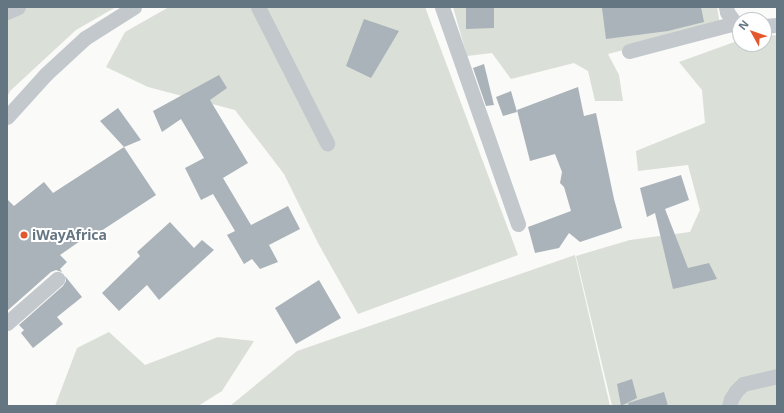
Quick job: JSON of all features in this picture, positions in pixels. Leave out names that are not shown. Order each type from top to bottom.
[{"type":"street","points":[[7,12],[18,7]]},
{"type":"street","points":[[7,117],[46,74],[85,38],[134,7]]},
{"type":"street","points":[[258,7],[327,143]]},
{"type":"street","points":[[442,7],[518,224]]},
{"type":"street","points":[[726,7],[726,12],[732,19]]},
{"type":"street","points":[[629,51],[732,25]]},
{"type":"street","points":[[7,323],[57,279]]},
{"type":"street","points":[[729,406],[736,391],[743,384],[777,376]]},
{"type":"shaded area","points":[[7,7],[116,7],[76,30],[10,91],[7,97]]},
{"type":"shaded area","points":[[169,7],[425,7],[518,255],[358,314],[318,243],[284,174],[235,110],[148,87],[106,67],[125,32]]},
{"type":"shaded area","points":[[453,7],[717,7],[720,25],[608,54],[619,75],[623,101],[595,101],[588,71],[574,63],[511,79],[492,53],[467,56]]},
{"type":"shaded area","points":[[772,35],[777,35],[777,406],[612,406],[576,256],[630,240],[690,232],[700,210],[688,165],[638,171],[636,151],[705,123],[702,90],[679,62],[732,43],[732,52],[772,52]]},
{"type":"shaded area","points":[[575,255],[610,406],[230,406],[297,351]]},
{"type":"shaded area","points":[[109,332],[145,365],[218,337],[254,341],[222,391],[198,406],[55,406],[77,348]]},
{"type":"building","points":[[466,7],[494,7],[494,28],[466,29]]},
{"type":"building","points":[[701,7],[704,22],[668,31],[606,39],[602,8]]},
{"type":"building","points":[[364,19],[399,31],[371,78],[346,66]]},
{"type":"building","points":[[484,64],[494,105],[486,106],[473,68]]},
{"type":"building","points":[[219,75],[227,88],[210,100],[248,163],[223,178],[251,225],[288,206],[300,229],[269,245],[278,262],[260,269],[252,259],[244,264],[227,235],[235,231],[213,194],[201,200],[185,168],[204,158],[181,119],[162,132],[153,111]]},
{"type":"building","points":[[578,87],[584,116],[596,113],[614,199],[622,228],[580,242],[569,233],[559,248],[535,253],[528,227],[571,211],[564,187],[560,183],[562,172],[555,154],[530,161],[517,110]]},
{"type":"building","points":[[511,91],[517,112],[503,116],[496,97]]},
{"type":"building","points":[[118,108],[141,140],[124,147],[100,121]]},
{"type":"building","points":[[124,147],[156,195],[98,233],[96,230],[60,255],[67,262],[60,269],[62,272],[56,270],[51,272],[7,311],[7,199],[14,206],[44,182],[53,193]]},
{"type":"building","points":[[681,175],[689,200],[665,209],[688,268],[709,263],[717,279],[673,289],[655,213],[647,217],[640,188]]},
{"type":"building","points":[[170,222],[194,248],[202,240],[214,250],[159,300],[147,285],[119,311],[102,293],[140,256],[137,252]]},
{"type":"building","points":[[65,276],[82,297],[57,317],[63,324],[33,348],[21,333],[24,330],[19,325],[63,286],[66,281]]},
{"type":"building","points":[[319,280],[341,318],[296,344],[275,308]]},
{"type":"building","points":[[632,379],[637,398],[621,406],[617,384]]},
{"type":"building","points":[[664,392],[668,406],[629,406],[628,403]]},
{"type":"place","name":"iWayAfrica","points":[[24,235]]}]
